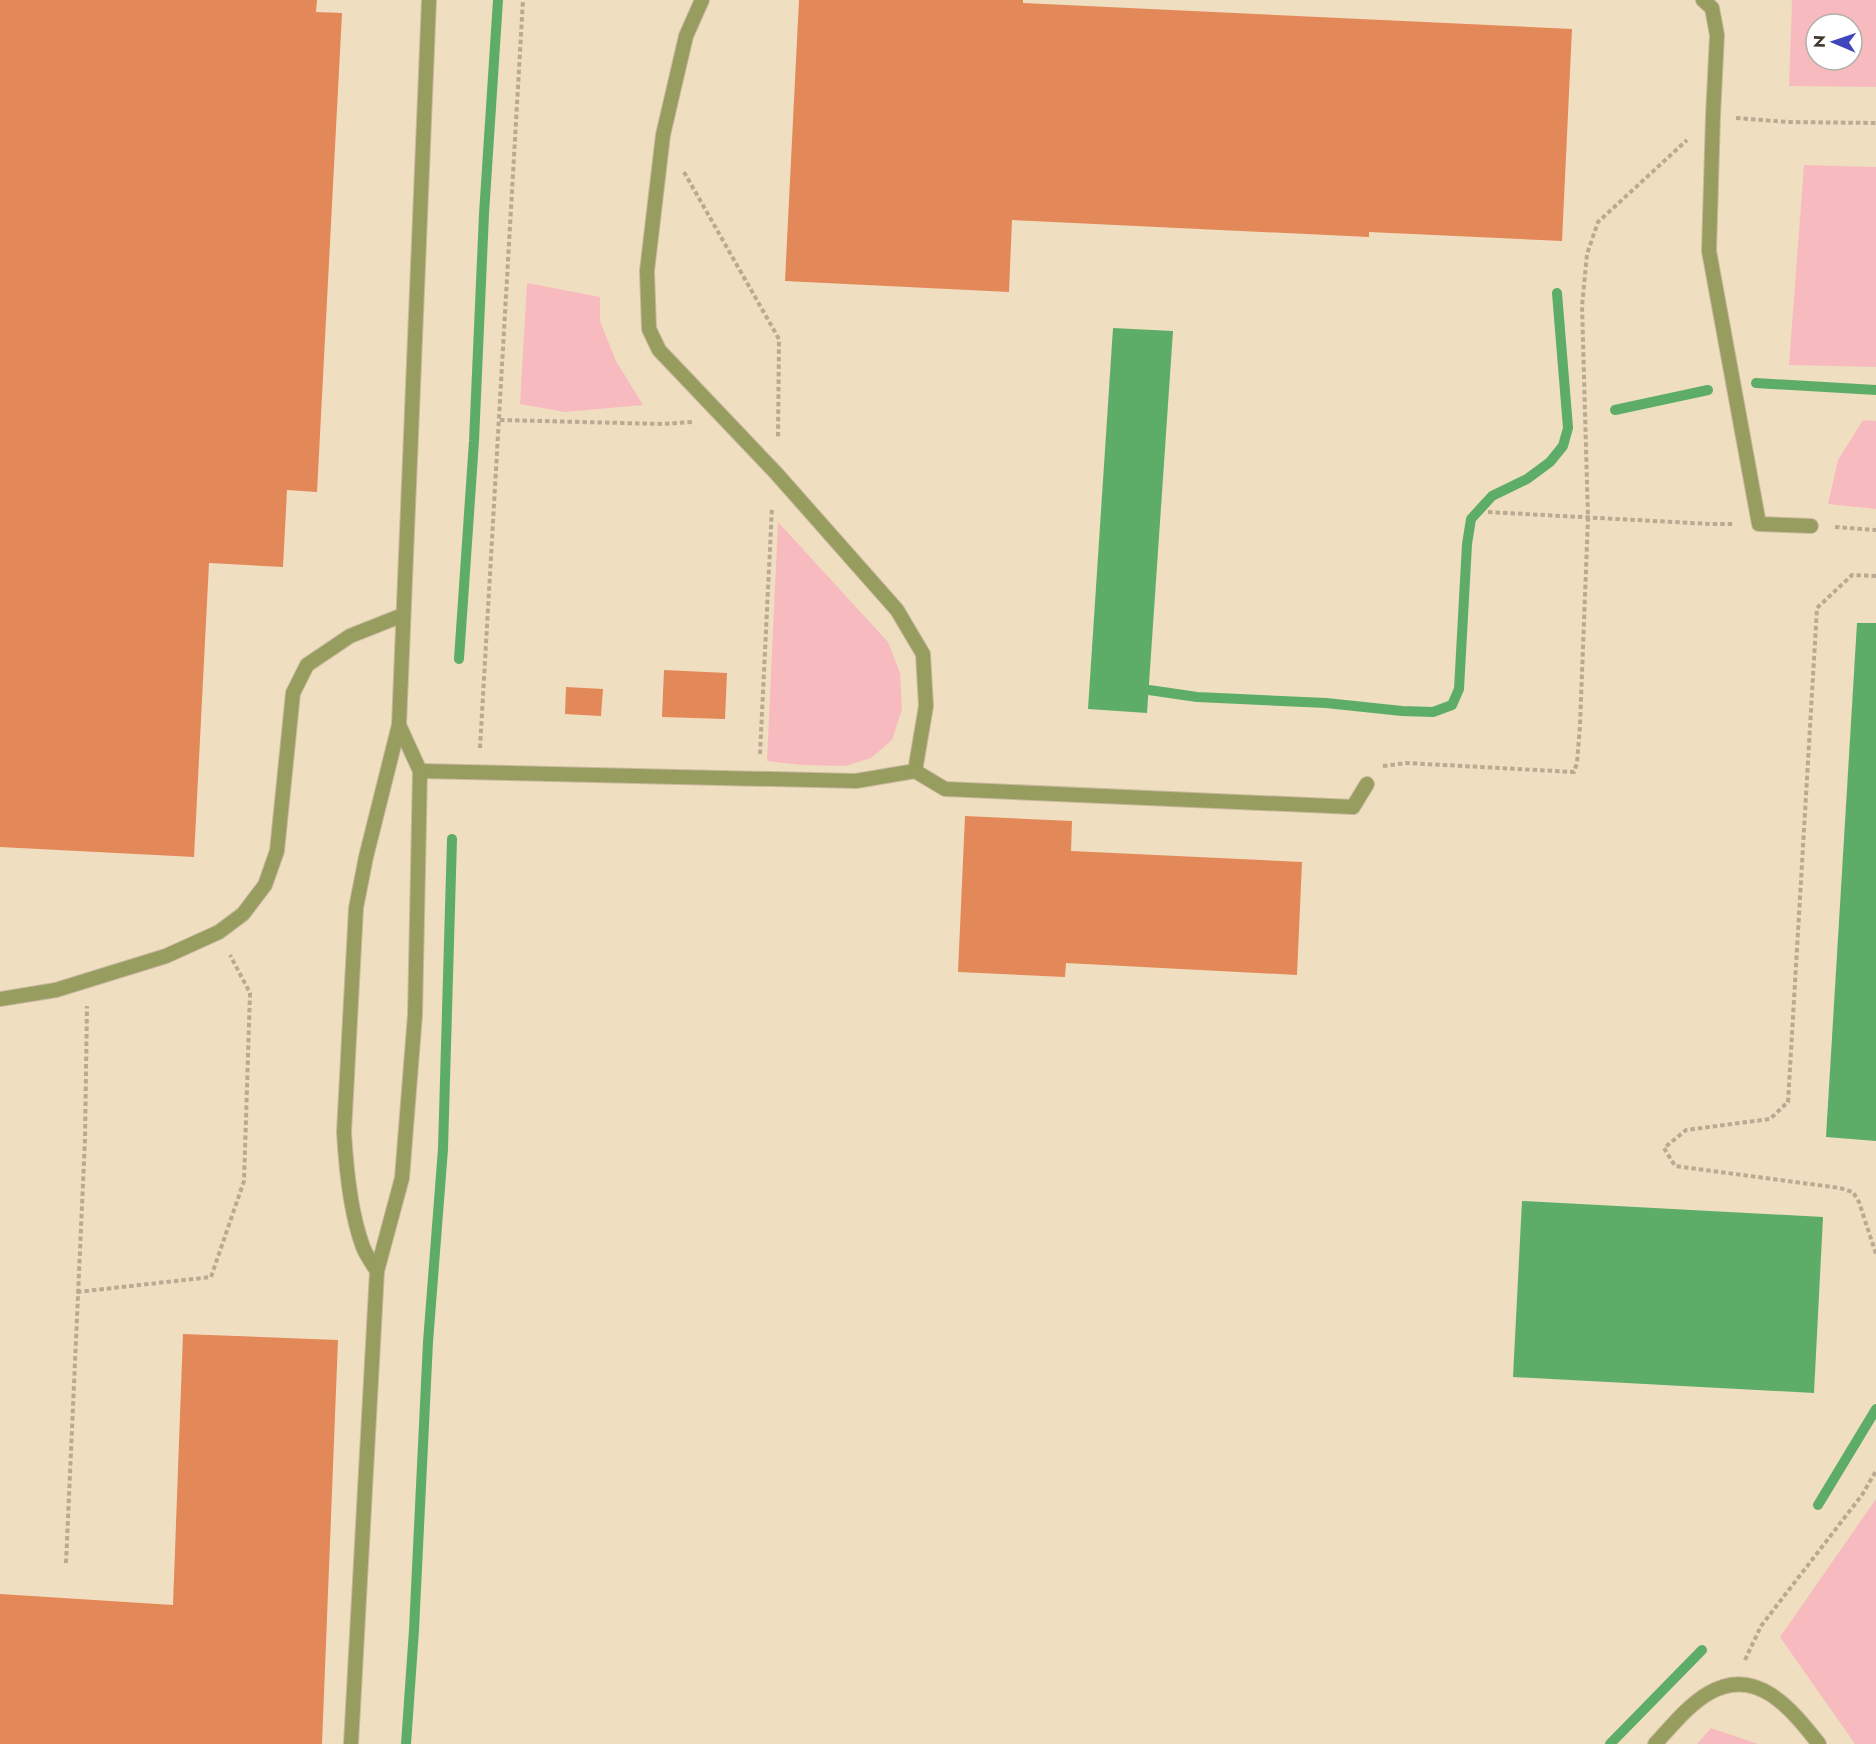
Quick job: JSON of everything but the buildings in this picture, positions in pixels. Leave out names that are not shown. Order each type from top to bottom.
[{"type":"lane","points":[[377,1271],[363,1247],[352,1202],[344,1132],[352,949],[356,908],[366,857],[399,725],[429,0]]},
{"type":"lane","points":[[702,0],[686,36],[663,135],[647,271],[649,329],[659,350],[776,473],[897,610],[923,654],[926,706],[915,771]]},
{"type":"lane","points":[[1703,0],[1712,8],[1717,35],[1709,251],[1759,524],[1811,526]]},
{"type":"lane","points":[[0,999],[56,990],[166,956],[219,932],[243,914],[265,885],[274,859],[293,693],[307,665],[350,636],[402,615]]},
{"type":"lane","points":[[351,1744],[377,1271],[402,1178],[406,1151],[415,1015],[420,771],[399,725]]},
{"type":"lane","points":[[420,771],[856,781],[915,771],[945,789],[1353,807],[1367,784]]},
{"type":"lane","points":[[1655,1744],[1707,1693],[1723,1686],[1738,1684],[1753,1686],[1769,1693],[1797,1717],[1819,1744]]},
{"type":"path","points":[[479,772],[522,0]]},
{"type":"path","points":[[1367,784],[1372,767],[1406,763],[1574,772],[1577,763],[1580,725],[1588,518],[1582,306],[1587,254],[1598,222],[1713,116],[1788,122],[1876,123]]},
{"type":"path","points":[[500,420],[663,424],[725,420]]},
{"type":"path","points":[[1488,512],[1710,524],[1759,524]]},
{"type":"path","points":[[1811,526],[1876,530]]},
{"type":"path","points":[[1876,576],[1852,575],[1817,608],[1788,1102],[1770,1119],[1686,1130],[1664,1148],[1675,1166],[1840,1188],[1853,1192],[1859,1202],[1876,1254]]},
{"type":"path","points":[[77,1292],[211,1277],[244,1181],[250,993],[219,932]]},
{"type":"path","points":[[66,1563],[89,1009],[77,983]]},
{"type":"path","points":[[1738,1684],[1748,1650],[1761,1626],[1862,1495],[1876,1471]]},
{"type":"shaded area","points":[[1792,0],[1876,0],[1876,87],[1789,86]]},
{"type":"shaded area","points":[[1804,165],[1876,167],[1876,367],[1789,365]]},
{"type":"shaded area","points":[[527,283],[600,297],[600,321],[616,361],[643,405],[565,412],[520,404]]},
{"type":"shaded area","points":[[1113,328],[1173,331],[1147,713],[1088,709]]},
{"type":"shaded area","points":[[1863,420],[1876,421],[1876,509],[1828,504],[1838,460]]},
{"type":"shaded area","points":[[778,522],[888,642],[900,673],[902,709],[892,740],[871,758],[845,766],[767,761]]},
{"type":"shaded area","points":[[1857,623],[1876,623],[1876,1141],[1826,1137]]},
{"type":"shaded area","points":[[1522,1201],[1823,1217],[1814,1393],[1513,1377]]},
{"type":"shaded area","points":[[1876,1499],[1876,1744],[1855,1744],[1780,1637]]},
{"type":"shaded area","points":[[1711,1728],[1758,1744],[1697,1744]]},
{"type":"waterway","points":[[459,659],[474,441],[484,214],[498,0]]},
{"type":"waterway","points":[[1149,690],[1197,697],[1326,703],[1402,711],[1433,712],[1452,705],[1459,689],[1467,544],[1471,519],[1492,496],[1527,479],[1550,462],[1563,446],[1568,428],[1557,293]]},
{"type":"waterway","points":[[1756,383],[1876,390]]},
{"type":"waterway","points":[[1615,410],[1708,390]]},
{"type":"waterway","points":[[406,1744],[428,1342],[443,1149],[452,839]]},
{"type":"waterway","points":[[1818,1505],[1876,1409]]},
{"type":"waterway","points":[[1610,1744],[1702,1650]]}]
